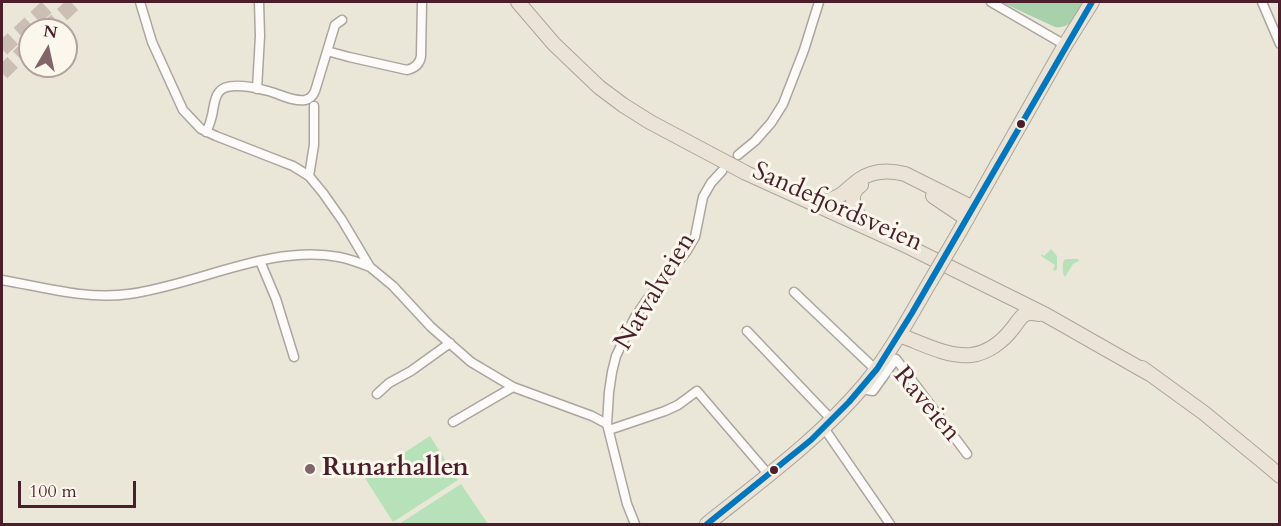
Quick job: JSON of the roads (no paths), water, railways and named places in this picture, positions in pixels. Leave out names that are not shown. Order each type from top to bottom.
[{"type":"main road","name":"Sandefjordsveien","points":[[518,2],[554,44],[599,87],[650,122],[746,173],[996,289],[1148,373]]},
{"type":"main road","points":[[970,213],[1065,45],[1092,2]]},
{"type":"main road","name":"Sandefjordsveien","points":[[712,155],[749,169],[927,248],[1033,300],[1108,342],[1218,424],[1280,476]]},
{"type":"main road","points":[[824,202],[841,196],[870,174],[885,171],[905,174],[970,213]]},
{"type":"main road","points":[[859,217],[852,203],[852,195],[857,188],[879,176],[904,180],[970,213]]},
{"type":"main road","name":"Raveien","points":[[707,525],[828,424],[861,389],[899,335],[970,213]]},
{"type":"main road","points":[[906,323],[943,347],[976,349],[999,336],[1007,328],[1012,316],[1009,303],[996,289]]},
{"type":"main road","points":[[899,335],[947,353],[973,354],[988,349],[1003,339],[1025,314],[1032,312],[1046,315]]},
{"type":"street","points":[[140,2],[152,42],[183,110],[206,132],[280,160],[309,176],[342,220],[370,267]]},
{"type":"street","points":[[257,89],[259,2]]},
{"type":"street","points":[[327,51],[407,70],[412,69],[420,61],[421,56],[422,2]]},
{"type":"street","points":[[738,155],[771,123],[783,104],[804,50],[819,2]]},
{"type":"street","points":[[991,2],[1065,45]]},
{"type":"street","points":[[1262,2],[1280,44]]},
{"type":"street","points":[[206,132],[217,95],[222,88],[236,86],[270,91],[295,99],[309,99],[315,91],[335,25],[342,20]]},
{"type":"street","points":[[309,176],[314,145],[314,106]]},
{"type":"street","name":"Natvalveien","points":[[635,525],[627,504],[608,427],[612,372],[625,335],[646,301],[680,259],[694,237],[703,196],[722,171]]},
{"type":"street","points":[[2,280],[83,294],[117,296],[281,256],[337,256],[370,267],[393,285],[431,327],[471,362],[513,387],[592,416],[608,427],[665,411],[678,405],[697,391],[769,475]]},
{"type":"street","points":[[260,261],[276,299],[294,357]]},
{"type":"street","points":[[794,292],[876,370]]},
{"type":"street","points":[[747,332],[828,424],[890,525]]},
{"type":"street","points":[[377,394],[450,343]]},
{"type":"street","name":"Raveien","points":[[861,389],[873,391],[896,359],[967,454]]},
{"type":"street","points":[[453,422],[513,387]]},
{"type":"tunnel","points":[[2,49],[52,2]]},
{"type":"tunnel","points":[[58,18],[76,2]]},
{"type":"tunnel","points":[[2,73],[18,57]]},
{"type":"place","name":"Runarhallen","points":[[310,469]]}]
